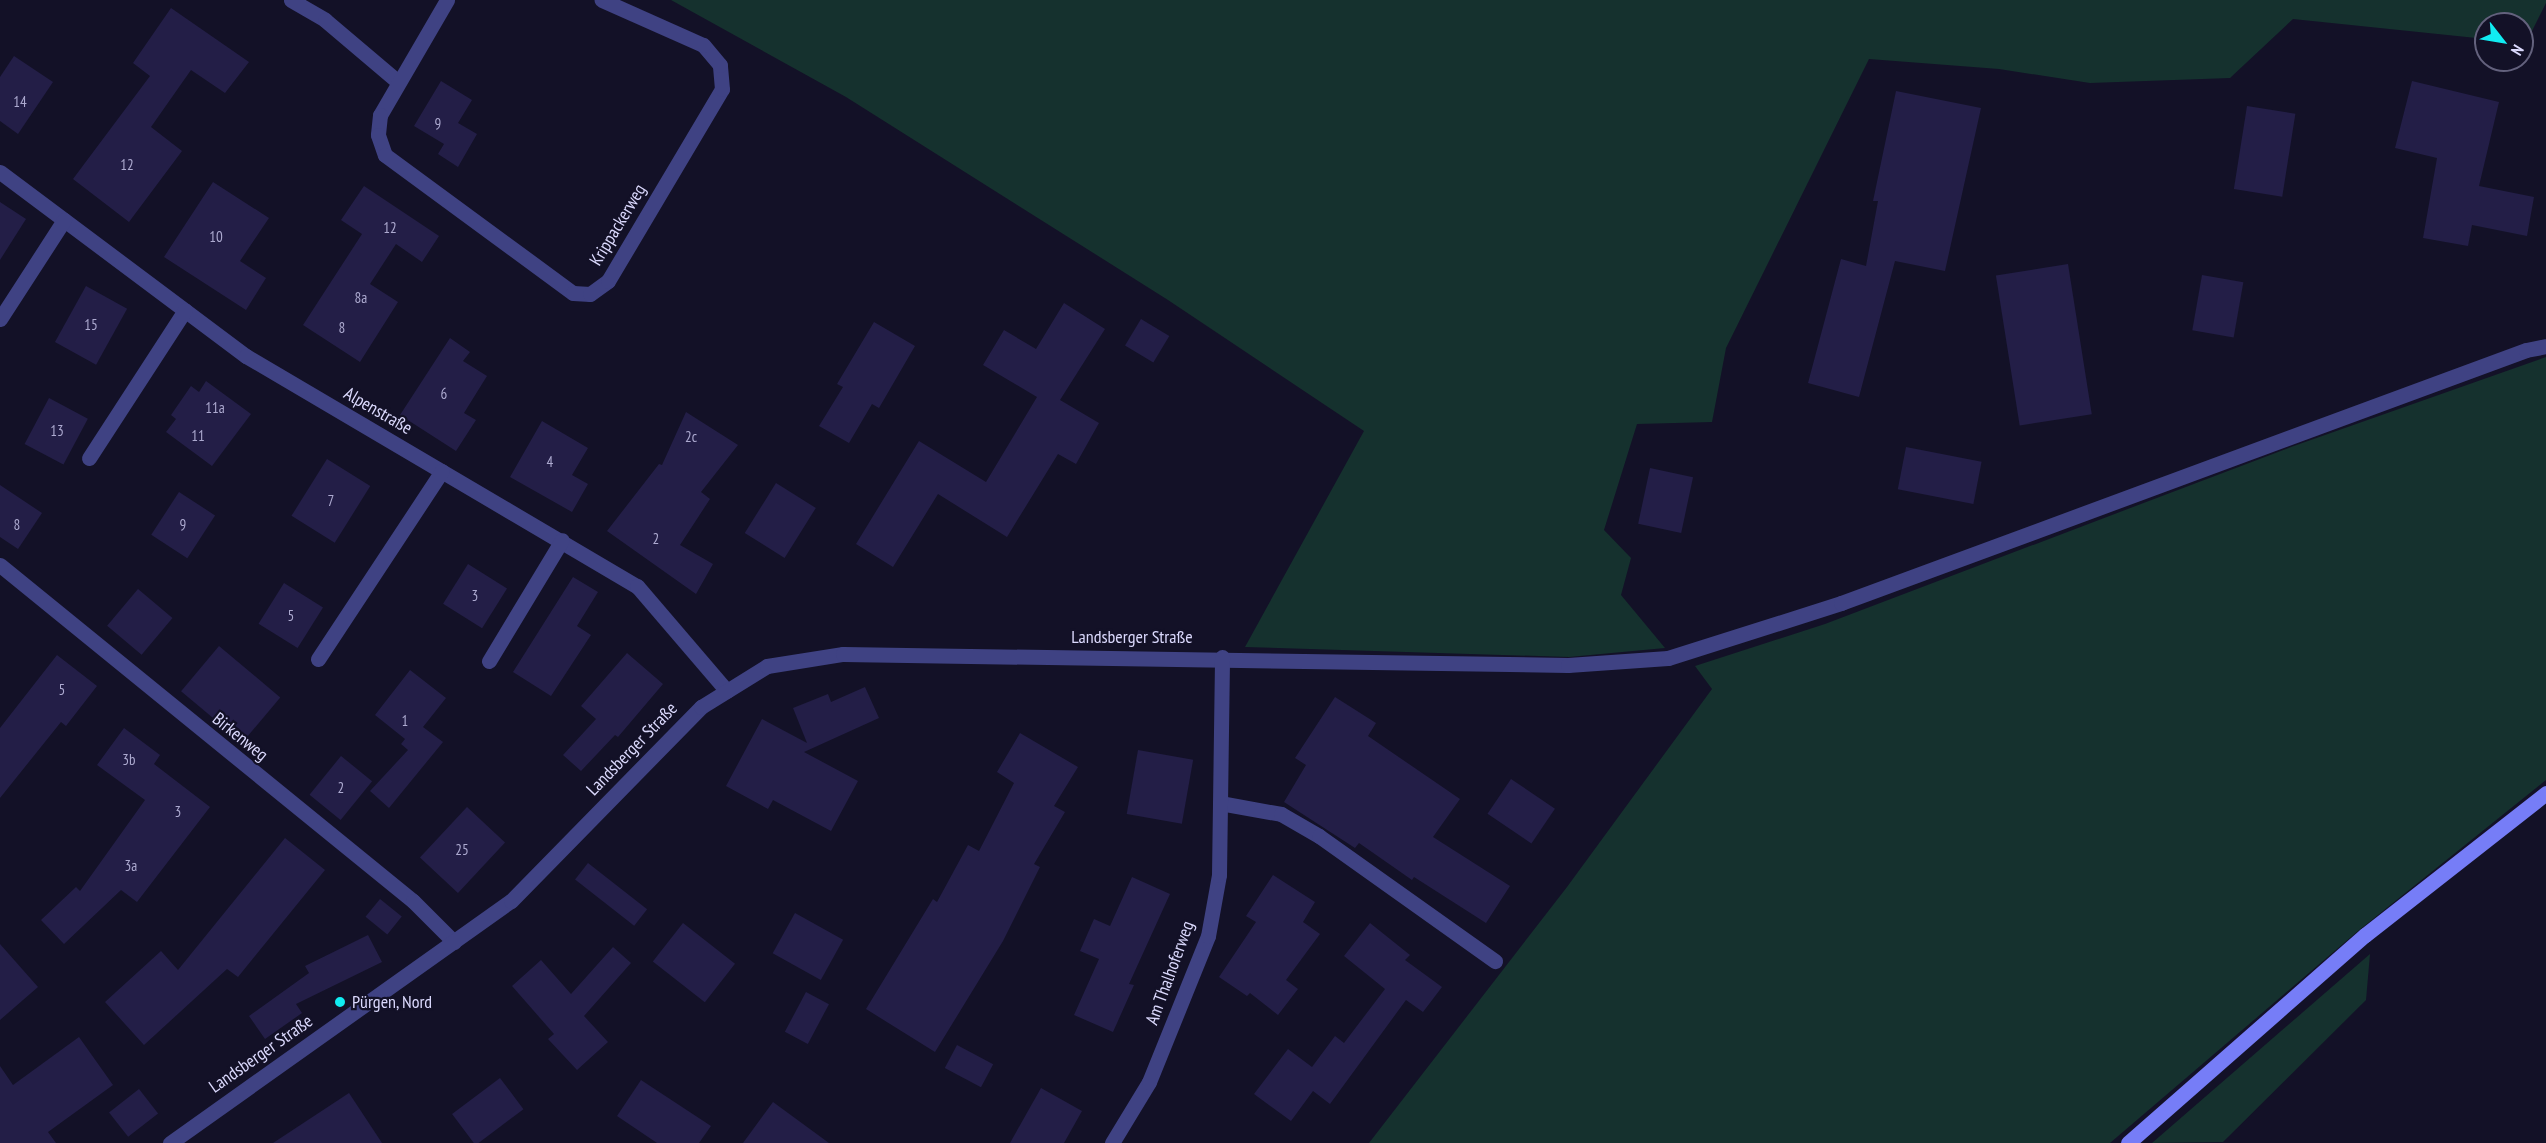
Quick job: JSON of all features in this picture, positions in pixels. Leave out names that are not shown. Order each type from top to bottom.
[{"type":"main road","points":[[2128,1143],[2365,935],[2546,793]]},
{"type":"street","points":[[291,0],[325,20],[398,82]]},
{"type":"street","name":"Krippackerweg","points":[[447,0],[380,116],[378,135],[385,155],[573,293],[590,294],[608,281],[722,88],[720,65],[703,45],[602,0]]},
{"type":"street","name":"Alpenstraße","points":[[0,172],[246,356],[637,586],[727,691]]},
{"type":"street","points":[[0,319],[64,220]]},
{"type":"street","points":[[89,458],[185,310]]},
{"type":"street","name":"Landsberger Straße","points":[[170,1143],[511,901],[702,706],[767,666],[843,654],[1222,657],[1569,665],[1668,658],[1841,603],[2526,350],[2546,346]]},
{"type":"street","points":[[318,659],[441,471]]},
{"type":"street","points":[[489,661],[562,540]]},
{"type":"street","name":"Birkenweg","points":[[0,565],[412,901],[454,942]]},
{"type":"street","name":"Am Thalhoferweg","points":[[1112,1143],[1149,1082],[1208,936],[1219,875],[1222,657]]},
{"type":"street","points":[[1220,803],[1281,814],[1319,836],[1495,961]]},
{"type":"green space","points":[[671,0],[2546,0],[2534,27],[2534,12],[2474,12],[2474,38],[2293,19],[2230,78],[2090,83],[1999,69],[1869,59],[1726,348],[1712,422],[1637,424],[1604,530],[1631,558],[1621,595],[1665,648],[1569,657],[1245,647],[1364,431],[1168,300],[846,97]]},
{"type":"green space","points":[[2546,357],[2546,780],[2358,931],[2110,1143],[1369,1143],[1567,887],[1712,689],[1695,666],[1825,624],[2291,447]]},
{"type":"green space","points":[[2370,954],[2366,1000],[2223,1142],[2152,1143]]},
{"type":"building","points":[[171,8],[249,62],[225,93],[191,70],[151,127],[182,151],[129,222],[73,179],[150,76],[133,63]]},
{"type":"building","points":[[14,56],[53,82],[18,134],[0,121],[0,77]]},
{"type":"building","points":[[441,81],[472,100],[458,123],[477,134],[458,167],[438,154],[444,144],[414,126]]},
{"type":"building","points":[[2412,81],[2499,102],[2479,186],[2534,197],[2527,236],[2472,225],[2468,246],[2423,238],[2437,158],[2395,148]]},
{"type":"building","points":[[1896,91],[1981,108],[1945,271],[1895,261],[1859,397],[1808,383],[1841,259],[1866,266],[1878,201],[1873,201]]},
{"type":"building","points":[[2247,106],[2295,114],[2282,197],[2234,189]]},
{"type":"building","points":[[213,182],[269,218],[240,261],[266,278],[246,310],[164,257]]},
{"type":"building","points":[[364,186],[439,236],[422,262],[396,244],[370,284],[398,302],[360,362],[303,325],[362,234],[341,220]]},
{"type":"building","points":[[0,202],[26,219],[0,260]]},
{"type":"building","points":[[2068,264],[2092,414],[2020,426],[1996,275]]},
{"type":"building","points":[[2202,275],[2243,282],[2234,337],[2192,330]]},
{"type":"building","points":[[86,286],[127,309],[96,365],[55,342]]},
{"type":"building","points":[[1064,303],[1105,329],[1060,400],[1099,423],[1076,464],[1058,454],[1007,537],[938,494],[893,567],[856,544],[919,441],[986,482],[1037,397],[983,365],[1004,330],[1036,349]]},
{"type":"building","points":[[1141,319],[1169,336],[1153,363],[1125,346]]},
{"type":"building","points":[[874,322],[915,346],[879,408],[872,404],[849,443],[819,426],[843,387],[837,384]]},
{"type":"building","points":[[450,338],[470,352],[463,361],[487,376],[464,413],[476,420],[456,451],[400,415]]},
{"type":"building","points":[[206,381],[251,414],[212,466],[166,432],[176,419],[171,415],[191,386],[199,392]]},
{"type":"building","points":[[49,398],[88,419],[63,465],[25,444]]},
{"type":"building","points":[[686,412],[738,445],[701,492],[710,499],[680,545],[713,564],[696,594],[607,531],[659,464],[662,465]]},
{"type":"building","points":[[542,421],[588,448],[572,475],[588,484],[572,512],[510,477]]},
{"type":"building","points":[[1906,447],[1982,462],[1973,504],[1898,489]]},
{"type":"building","points":[[327,459],[370,486],[335,543],[291,516]]},
{"type":"building","points":[[1650,468],[1693,477],[1681,533],[1638,524]]},
{"type":"building","points":[[776,483],[816,508],[785,558],[745,533]]},
{"type":"building","points":[[0,485],[42,513],[18,549],[0,537]]},
{"type":"building","points":[[179,492],[215,515],[187,558],[151,535]]},
{"type":"building","points":[[468,564],[507,588],[482,628],[443,604]]},
{"type":"building","points":[[573,577],[598,592],[577,626],[591,635],[551,696],[513,672]]},
{"type":"building","points":[[284,583],[323,607],[298,648],[259,624]]},
{"type":"building","points":[[138,589],[172,618],[142,655],[107,626]]},
{"type":"building","points":[[219,646],[280,697],[242,743],[181,691]]},
{"type":"building","points":[[627,653],[663,684],[618,737],[615,735],[581,771],[563,755],[596,719],[581,706]]},
{"type":"building","points":[[57,655],[97,686],[66,726],[61,722],[0,798],[0,728]]},
{"type":"building","points":[[410,670],[446,698],[423,727],[443,742],[389,808],[370,791],[408,750],[401,744],[405,739],[375,715]]},
{"type":"building","points":[[865,687],[879,718],[804,752],[858,781],[831,831],[773,800],[768,809],[726,786],[762,719],[807,743],[793,708],[828,694],[831,702]]},
{"type":"building","points":[[1335,697],[1376,723],[1368,736],[1460,799],[1433,837],[1510,886],[1486,923],[1414,877],[1412,880],[1359,843],[1355,848],[1284,802],[1306,765],[1295,758]]},
{"type":"building","points":[[124,728],[160,755],[154,764],[210,807],[137,902],[121,890],[64,944],[41,920],[76,887],[80,891],[145,800],[97,765]]},
{"type":"building","points":[[1020,733],[1078,767],[1054,806],[1065,812],[1034,864],[1040,867],[1003,941],[935,1052],[866,1009],[933,899],[937,902],[968,845],[979,851],[1014,783],[997,772]]},
{"type":"building","points":[[1138,750],[1193,760],[1182,824],[1127,814]]},
{"type":"building","points":[[341,756],[372,781],[341,820],[310,795]]},
{"type":"building","points":[[1511,779],[1555,809],[1531,843],[1488,814]]},
{"type":"building","points":[[467,807],[505,842],[458,893],[420,857]]},
{"type":"building","points":[[285,838],[325,870],[238,977],[227,969],[144,1045],[105,1002],[161,951],[178,970]]},
{"type":"building","points":[[588,863],[647,909],[634,926],[575,880]]},
{"type":"building","points":[[1273,875],[1315,902],[1303,922],[1320,934],[1286,980],[1298,989],[1278,1015],[1250,993],[1247,996],[1219,977],[1256,922],[1246,916]]},
{"type":"building","points":[[1132,877],[1170,894],[1129,984],[1134,985],[1113,1032],[1074,1015],[1099,959],[1080,951],[1094,919],[1110,926]]},
{"type":"building","points":[[380,899],[402,917],[387,934],[366,917]]},
{"type":"building","points":[[795,913],[843,940],[821,980],[773,953]]},
{"type":"building","points":[[683,923],[735,964],[705,1002],[653,962]]},
{"type":"building","points":[[1370,923],[1410,955],[1405,960],[1442,987],[1423,1012],[1406,1000],[1330,1104],[1313,1091],[1291,1121],[1254,1094],[1288,1049],[1312,1067],[1335,1036],[1344,1043],[1385,989],[1344,956]]},
{"type":"building","points":[[368,935],[382,962],[296,1004],[302,1013],[265,1039],[249,1016],[309,973],[305,966]]},
{"type":"building","points":[[0,944],[38,987],[0,1020]]},
{"type":"building","points":[[613,947],[631,963],[584,1016],[608,1042],[577,1070],[548,1039],[554,1034],[512,986],[541,960],[571,994]]},
{"type":"building","points":[[806,992],[829,1004],[808,1044],[785,1032]]},
{"type":"building","points":[[79,1037],[113,1085],[48,1132],[56,1143],[0,1143],[0,1066],[13,1085]]},
{"type":"building","points":[[957,1045],[993,1064],[981,1087],[945,1068]]},
{"type":"building","points":[[500,1078],[523,1109],[479,1143],[474,1143],[452,1114]]},
{"type":"building","points":[[641,1080],[711,1126],[699,1143],[657,1143],[617,1116]]},
{"type":"building","points":[[1041,1088],[1082,1111],[1064,1143],[1010,1143]]},
{"type":"building","points":[[139,1089],[158,1113],[128,1137],[109,1112]]},
{"type":"building","points":[[349,1093],[382,1143],[273,1143]]},
{"type":"building","points":[[773,1102],[829,1143],[743,1143]]},
{"type":"place","name":"Pürgen, Nord","points":[[340,1002]]}]
